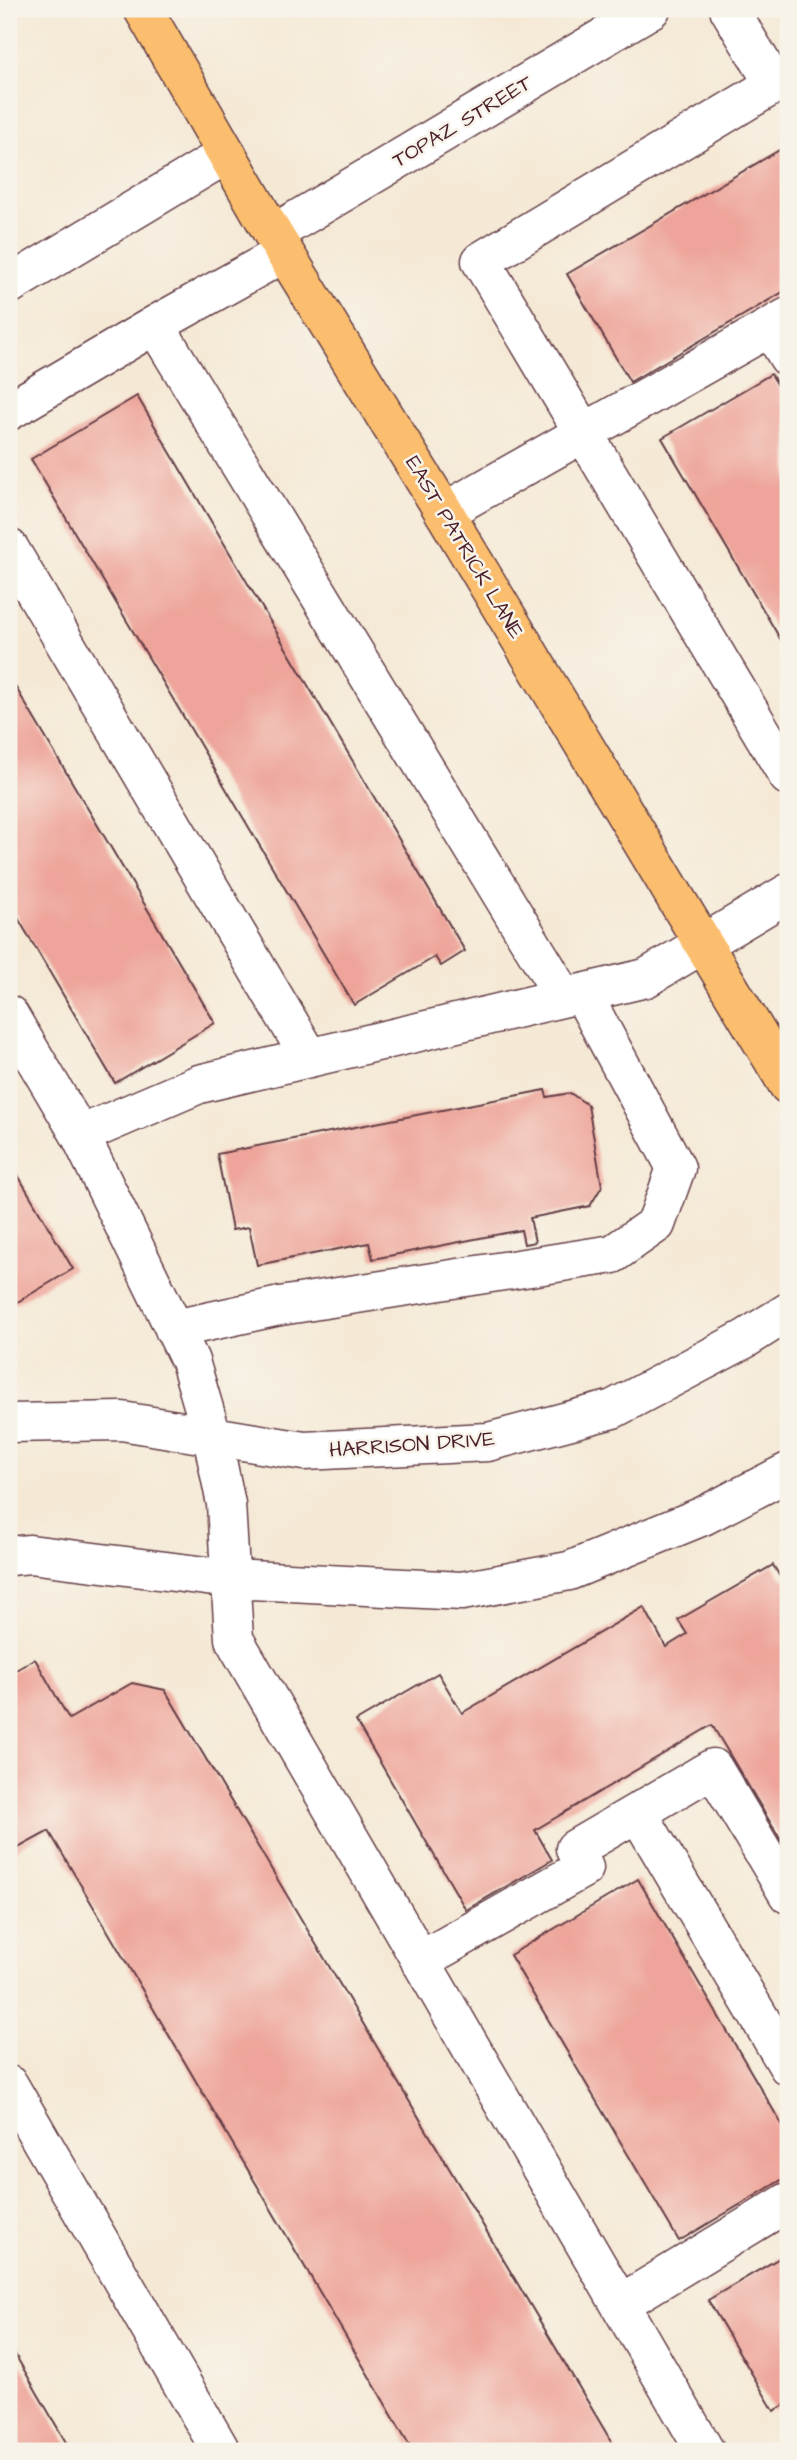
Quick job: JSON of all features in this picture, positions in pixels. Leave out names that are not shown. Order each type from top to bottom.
[{"type":"main road","name":"EAST PATRICK LANE","points":[[143,9],[279,243],[788,1085]]},
{"type":"street","name":"TOPAZ STREET","points":[[9,411],[155,325],[279,243],[651,9]]},
{"type":"street","points":[[729,9],[781,80],[481,261],[788,776]]},
{"type":"street","points":[[9,285],[227,155]]},
{"type":"street","points":[[155,325],[573,995],[676,1168],[656,1224],[613,1254],[280,1306],[174,1329]]},
{"type":"street","points":[[444,512],[584,433],[782,334]]},
{"type":"street","points":[[9,548],[310,1058]]},
{"type":"street","points":[[80,1135],[200,1084],[646,978],[788,893]]},
{"type":"street","points":[[9,1015],[80,1135],[190,1361],[212,1436],[226,1504],[234,1639],[705,2451]]},
{"type":"street","name":"HARRISON DRIVE","points":[[9,1423],[122,1421],[304,1451],[488,1442],[613,1409],[745,1339],[788,1312]]},
{"type":"street","points":[[9,1556],[30,1554],[230,1579],[462,1591],[569,1571],[703,1516],[788,1472]]},
{"type":"street","points":[[420,1961],[584,1868],[575,1849],[713,1768],[788,1894]]},
{"type":"street","points":[[638,1812],[788,2066]]},
{"type":"street","points":[[9,2085],[221,2451]]},
{"type":"street","points":[[620,2304],[788,2202]]},
{"type":"building","points":[[788,145],[788,289],[630,382],[567,274]]},
{"type":"building","points":[[771,374],[788,402],[788,652],[662,438]]},
{"type":"building","points":[[137,396],[465,951],[441,966],[435,957],[354,1005],[31,459]]},
{"type":"building","points":[[9,676],[215,1023],[115,1083],[9,903]]},
{"type":"building","points":[[545,1090],[547,1097],[570,1093],[588,1105],[602,1186],[590,1206],[530,1218],[535,1242],[524,1244],[521,1230],[373,1259],[369,1243],[257,1265],[249,1227],[232,1230],[217,1154]]},
{"type":"building","points":[[9,1160],[73,1269],[9,1307]]},
{"type":"building","points":[[773,1565],[781,1578],[788,1580],[788,1852],[712,1725],[535,1830],[552,1860],[466,1910],[356,1721],[438,1673],[462,1713],[644,1607],[666,1647],[687,1634],[678,1620]]},
{"type":"building","points":[[35,1659],[69,1719],[132,1683],[165,1690],[617,2451],[413,2451],[49,1831],[9,1853],[9,1674]]},
{"type":"building","points":[[638,1879],[788,2135],[788,2176],[679,2241],[510,1955]]},
{"type":"building","points":[[788,2253],[788,2403],[774,2411],[708,2300]]},
{"type":"building","points":[[9,2344],[71,2451],[9,2451]]}]
